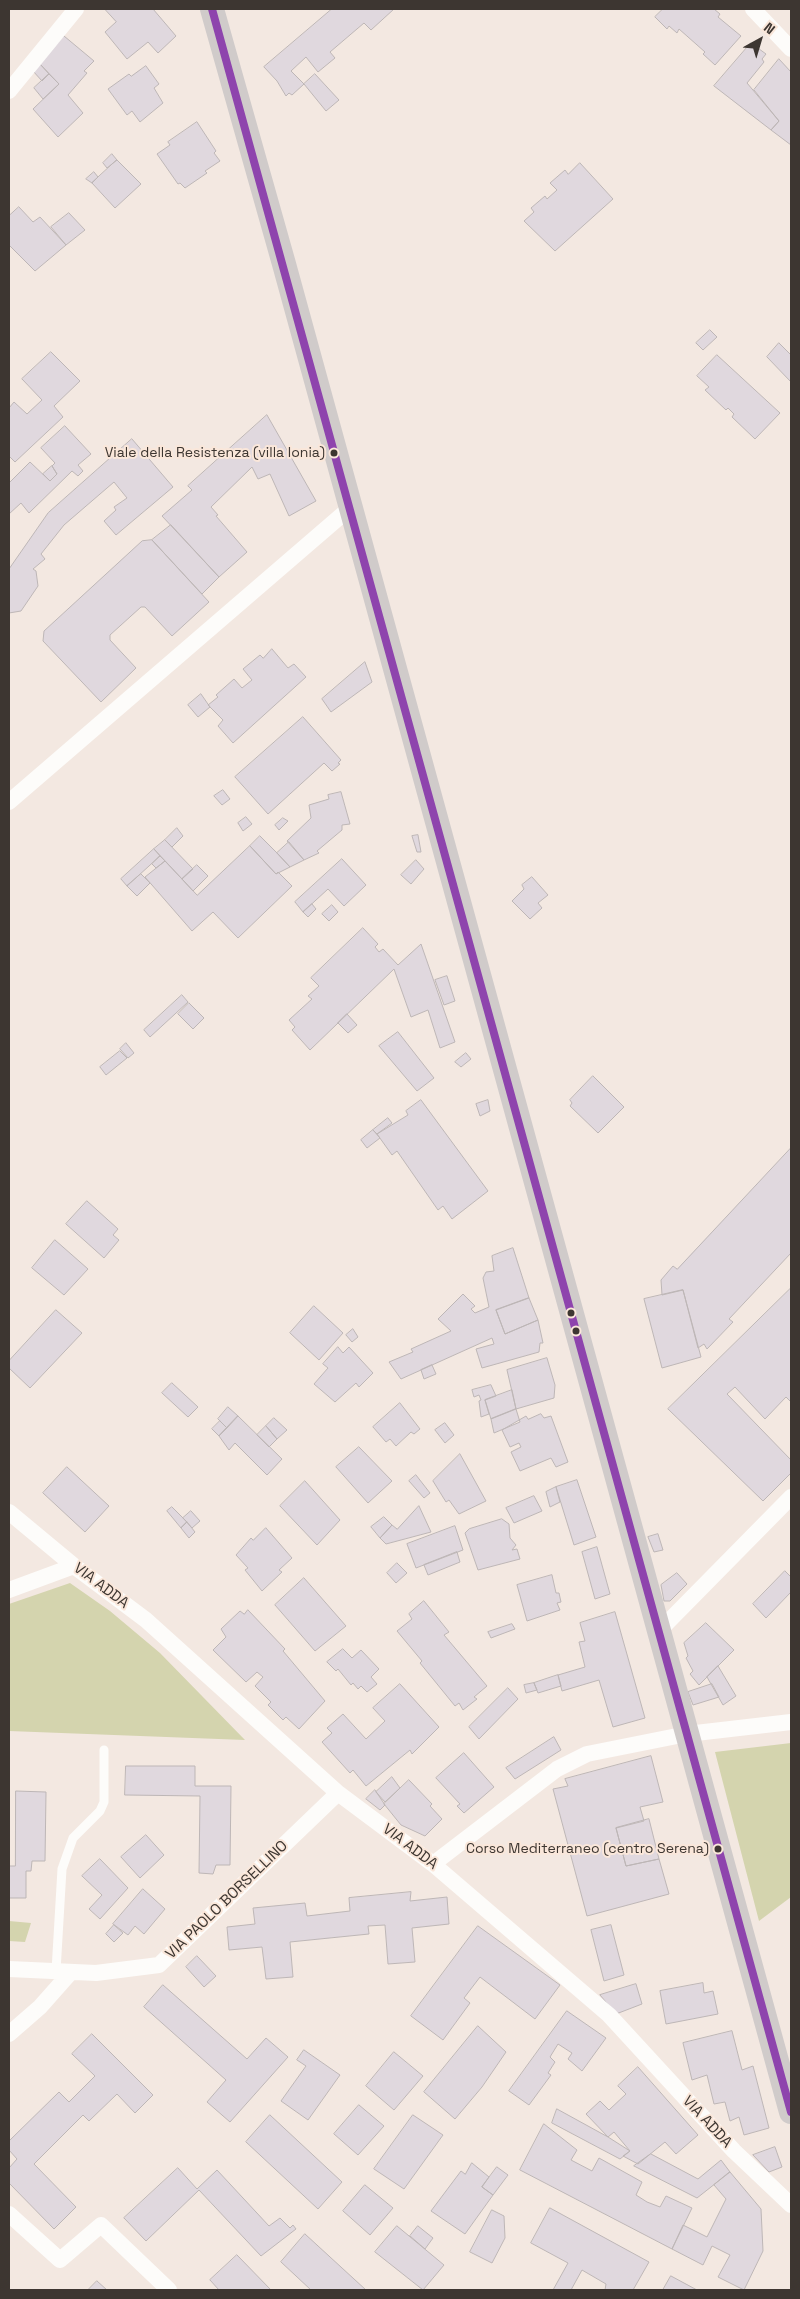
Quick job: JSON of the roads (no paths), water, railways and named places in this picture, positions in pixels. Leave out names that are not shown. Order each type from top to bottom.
[{"type":"main road","points":[[212,9],[284,264],[791,2112]]},
{"type":"street","points":[[9,91],[76,9]]},
{"type":"street","points":[[753,9],[791,49]]},
{"type":"street","points":[[9,802],[350,508]]},
{"type":"street","points":[[658,1632],[791,1497]]},
{"type":"street","name":"VIA ADDA","points":[[9,1512],[74,1566],[146,1620],[338,1793],[433,1864],[609,2015],[734,2151],[791,2204]]},
{"type":"street","points":[[9,1590],[74,1566]]},
{"type":"street","points":[[433,1864],[557,1769],[587,1754],[687,1734],[791,1722]]},
{"type":"street","name":"VIA PAOLO BORSELLINO","points":[[9,1969],[96,1973],[159,1965],[338,1793]]},
{"type":"street","points":[[9,2034],[40,2007],[63,1972]]},
{"type":"street","points":[[9,2214],[60,2260],[101,2225],[169,2290]]},
{"type":"lane","points":[[63,1972],[62,1869],[73,1838],[100,1812],[104,1802],[104,1750]]},
{"type":"place","name":"Viale della Resistenza (villa Ionia)","points":[[334,453]]},
{"type":"place","name":"Corso Mediterraneo (centro Serena)","points":[[718,1849]]}]
